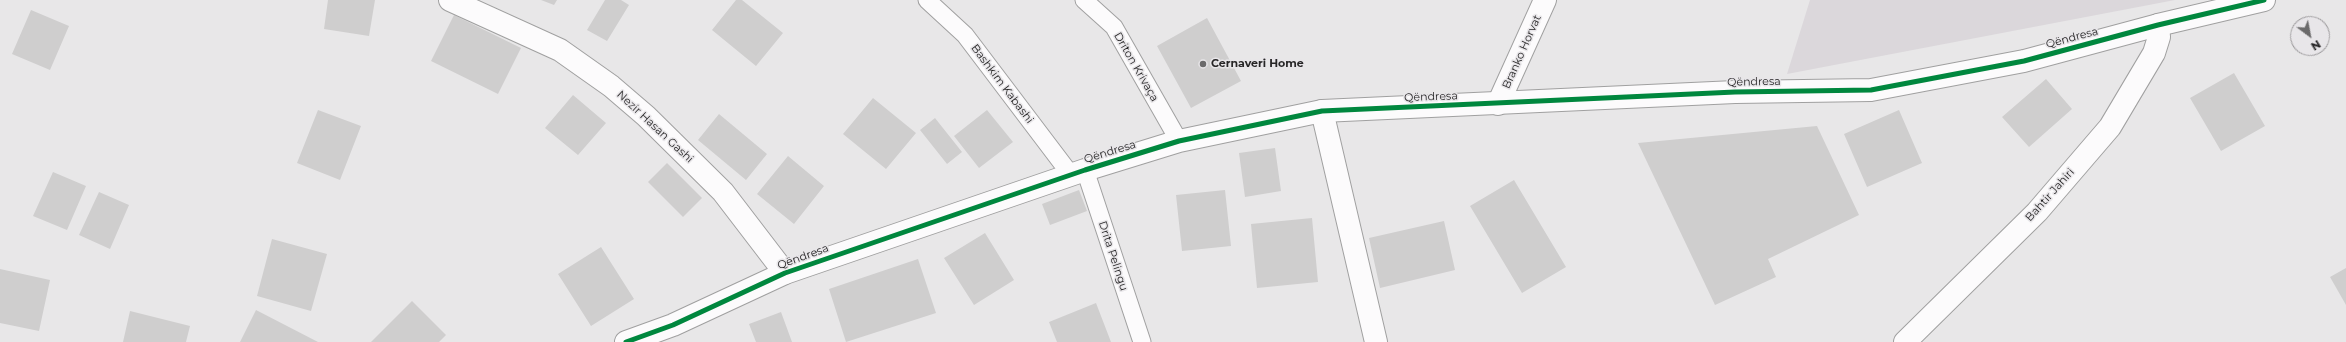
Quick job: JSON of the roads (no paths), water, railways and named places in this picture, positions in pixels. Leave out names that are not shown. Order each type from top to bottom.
[{"type":"street","name":"Nezir Hasan Gashi","points":[[450,0],[560,50],[611,86],[646,116],[723,192],[785,273]]},
{"type":"street","name":"Branko Horvat","points":[[1498,104],[1545,0]]},
{"type":"street","name":"Qëndresa","points":[[626,342],[673,325],[785,273],[1078,172],[1179,141],[1322,111],[1734,92],[1871,90],[2024,61],[2158,25],[2264,0]]},
{"type":"street","name":"Bahtir Jahiri","points":[[1905,342],[2037,212],[2110,127],[2154,53],[2159,37],[2158,25]]},
{"type":"street","points":[[1322,111],[1376,342]]},
{"type":"lane","name":"Bashkim Kabashi","points":[[927,0],[965,35],[1078,172]]},
{"type":"lane","name":"Driton Krivaça","points":[[1084,0],[1114,27],[1179,141]]},
{"type":"lane","name":"Drita Pelingu","points":[[1078,172],[1142,342]]},
{"type":"place","name":"Cernaveri Home","points":[[1203,64]]}]
